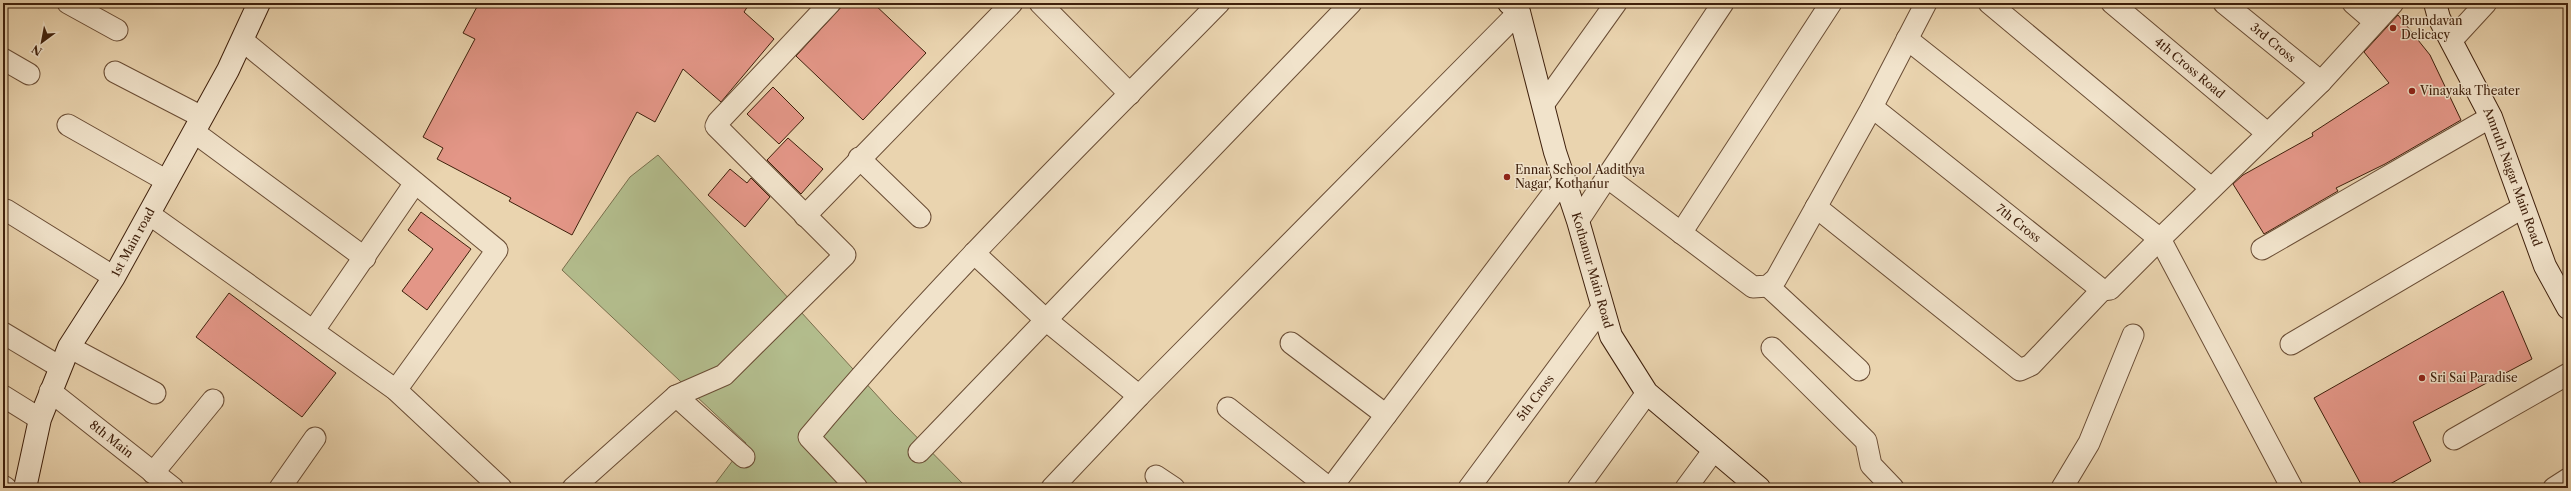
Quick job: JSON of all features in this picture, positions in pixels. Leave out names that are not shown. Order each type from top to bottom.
[{"type":"street","points":[[68,3],[116,30]]},
{"type":"street","name":"1st Main road","points":[[25,488],[40,419],[69,347],[114,277],[149,214],[198,125],[242,40],[259,3]]},
{"type":"street","points":[[574,488],[676,396],[724,375],[845,254],[716,126],[718,122],[830,3]]},
{"type":"street","points":[[805,216],[1012,3]]},
{"type":"street","points":[[1040,3],[1130,94]]},
{"type":"street","points":[[857,488],[809,437],[860,376],[974,252],[1219,3]]},
{"type":"street","points":[[919,452],[1351,3]]},
{"type":"street","points":[[1543,105],[1616,3]]},
{"type":"street","points":[[1578,221],[1723,3]]},
{"type":"street","points":[[1681,233],[1831,3]]},
{"type":"street","points":[[1607,177],[1752,287],[1768,286],[1776,279],[1872,107],[1926,3]]},
{"type":"street","points":[[1990,3],[2211,188]]},
{"type":"street","name":"4th Cross Road","points":[[2112,3],[2267,133]]},
{"type":"street","name":"3rd Cross","points":[[2224,3],[2321,82]]},
{"type":"street","points":[[2353,3],[2375,22]]},
{"type":"street","points":[[1816,207],[2020,370],[2031,365],[2102,290],[2110,289],[2267,133],[2321,82],[2393,3]]},
{"type":"street","name":"Amruth Nagar Main Road","points":[[2435,3],[2440,18],[2451,41],[2490,117],[2522,208],[2545,266],[2568,308]]},
{"type":"street","points":[[2451,41],[2486,3]]},
{"type":"street","points":[[1052,488],[1514,8]]},
{"type":"street","name":"Kothanur Main Road","points":[[1514,8],[1611,336],[1647,393],[1759,488]]},
{"type":"street","points":[[1907,39],[2160,239],[2292,488]]},
{"type":"street","points":[[242,40],[497,250],[396,390]]},
{"type":"street","points":[[3,59],[29,74]]},
{"type":"street","points":[[116,72],[198,125],[366,258]]},
{"type":"street","name":"7th Cross","points":[[1872,107],[2102,290]]},
{"type":"street","points":[[2262,248],[2490,117]]},
{"type":"street","points":[[68,125],[167,181]]},
{"type":"street","points":[[860,158],[920,217]]},
{"type":"street","points":[[1228,408],[1330,488],[1564,179]]},
{"type":"street","points":[[314,330],[366,258],[415,183]]},
{"type":"street","points":[[2291,344],[2522,208]]},
{"type":"street","points":[[6,210],[114,277]]},
{"type":"street","points":[[149,214],[314,330],[396,390],[501,488]]},
{"type":"street","points":[[974,252],[1046,320],[1139,396]]},
{"type":"street","points":[[1768,286],[1859,370]]},
{"type":"street","name":"5th Cross","points":[[1469,488],[1602,308]]},
{"type":"street","points":[[3,333],[60,367]]},
{"type":"street","points":[[2062,488],[2089,443],[2133,335]]},
{"type":"street","points":[[1291,343],[1386,415]]},
{"type":"street","points":[[69,347],[155,394]]},
{"type":"street","points":[[1772,348],[1866,441],[1871,465],[1893,488]]},
{"type":"street","points":[[2454,439],[2568,374]]},
{"type":"street","name":"8th Main","points":[[50,391],[173,488]]},
{"type":"street","points":[[1578,488],[1647,393]]},
{"type":"street","points":[[3,396],[40,419]]},
{"type":"street","points":[[676,396],[744,457]]},
{"type":"street","points":[[154,473],[213,400]]},
{"type":"street","points":[[280,488],[315,438]]},
{"type":"street","points":[[1686,488],[1714,450]]},
{"type":"street","points":[[1156,476],[1174,488]]},
{"type":"street","points":[[2554,488],[2568,479]]},
{"type":"green space","points":[[658,155],[893,413],[967,488],[712,488],[746,443],[562,270],[630,177]]},
{"type":"building","points":[[479,3],[750,3],[744,12],[774,39],[721,102],[683,69],[655,122],[637,112],[572,235],[509,201],[511,198],[437,159],[443,148],[423,137],[475,39],[463,33]]},
{"type":"building","points":[[845,3],[873,3],[926,53],[863,120],[796,56]]},
{"type":"building","points":[[2398,15],[2430,55],[2461,120],[2385,164],[2336,188],[2338,191],[2264,234],[2233,184],[2243,175],[2313,136],[2312,133],[2389,83],[2364,52]]},
{"type":"building","points":[[773,87],[804,118],[779,144],[747,114]]},
{"type":"building","points":[[788,138],[823,169],[801,194],[767,160]]},
{"type":"building","points":[[730,169],[747,183],[751,178],[770,197],[745,227],[708,195]]},
{"type":"building","points":[[421,212],[471,249],[427,310],[402,291],[433,249],[408,230]]},
{"type":"building","name":"Sri Sai Paradise","points":[[2503,291],[2532,359],[2413,422],[2431,461],[2383,488],[2363,488],[2314,398]]},
{"type":"building","points":[[229,293],[336,373],[302,417],[196,337]]},
{"type":"place","name":"Brundavan Delicacy","points":[[2393,28]]},
{"type":"place","name":"Vinayaka Theater","points":[[2412,91]]},
{"type":"place","name":"Ennar School Aadithya Nagar, Kothanur","points":[[1507,177]]},
{"type":"place","name":"Sri Sai Paradise","points":[[2422,378]]}]
